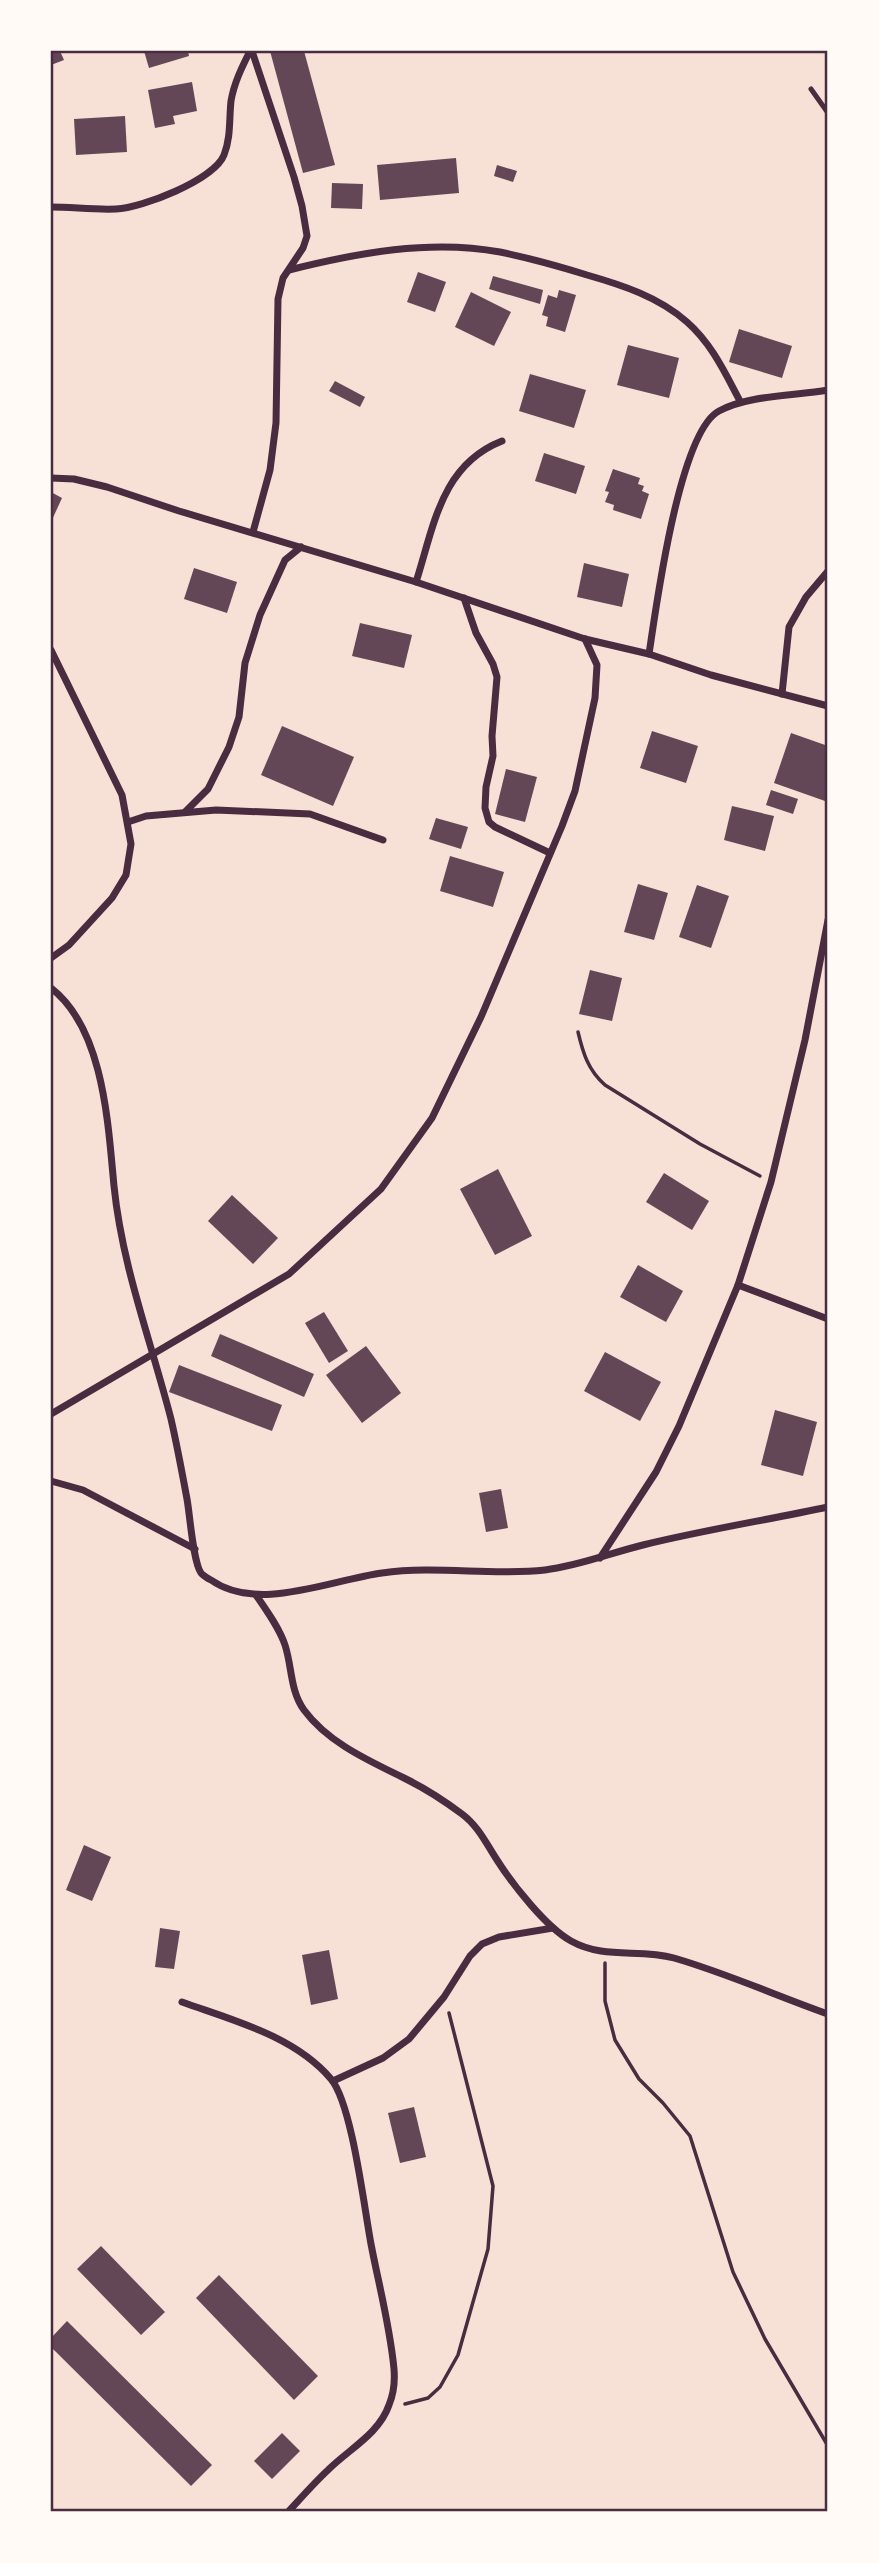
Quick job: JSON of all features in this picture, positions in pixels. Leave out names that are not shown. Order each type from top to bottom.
[{"type":"street","points":[[51,207],[132,207],[191,183],[211,170],[222,159],[229,140],[235,85],[251,51]]},
{"type":"street","points":[[251,51],[274,113],[304,216],[307,236],[280,287],[276,310],[276,423],[270,470],[253,532]]},
{"type":"street","points":[[289,270],[348,256],[447,247],[498,252],[548,263],[647,295],[686,321],[710,346],[740,401]]},
{"type":"street","points":[[649,654],[678,494],[705,426],[715,412],[740,401],[799,396],[828,390]]},
{"type":"street","points":[[416,582],[448,485],[466,464],[486,447],[502,441]]},
{"type":"street","points":[[51,478],[74,479],[107,487],[416,582],[585,639],[649,654],[828,706]]},
{"type":"street","points":[[186,812],[208,789],[229,747],[239,717],[245,663],[260,615],[285,560],[301,547]]},
{"type":"street","points":[[782,694],[789,627],[806,597],[828,571]]},
{"type":"street","points":[[464,598],[476,634],[493,664],[497,677],[493,756],[486,787],[485,808],[489,822],[550,853]]},
{"type":"street","points":[[51,1414],[289,1274],[381,1189],[432,1118],[481,1017],[575,791],[595,698],[597,665],[585,639]]},
{"type":"street","points":[[51,650],[122,795],[131,844],[126,875],[112,898],[69,945],[51,958]]},
{"type":"street","points":[[128,822],[146,816],[216,810],[310,814],[383,840]]},
{"type":"street","points":[[599,1558],[656,1472],[679,1426],[738,1286],[771,1182],[828,920]]},
{"type":"street","points":[[51,988],[76,1013],[98,1067],[117,1214],[137,1299],[172,1421],[195,1549],[201,1573],[221,1588],[247,1595],[277,1594],[383,1573],[435,1570],[518,1573],[550,1570],[642,1545],[828,1507]]},
{"type":"street","points":[[738,1286],[828,1319]]},
{"type":"street","points":[[51,1481],[83,1490],[195,1549]]},
{"type":"street","points":[[256,1595],[283,1641],[290,1662],[291,1680],[304,1711],[321,1728],[366,1761],[410,1781],[463,1814],[478,1828],[511,1881],[553,1928],[572,1941],[606,1954],[644,1952],[673,1958],[828,2014]]},
{"type":"street","points":[[333,2081],[383,2057],[409,2039],[444,1997],[470,1956],[482,1944],[499,1937],[553,1928]]},
{"type":"street","points":[[182,2002],[252,2027],[284,2043],[314,2062],[333,2081],[345,2113],[389,2322],[394,2371],[394,2388],[389,2407],[376,2428],[329,2469],[288,2512]]},
{"type":"lane","points":[[811,89],[828,113]]},
{"type":"path","points":[[578,1032],[585,1058],[594,1075],[605,1085],[700,1144],[771,1182]]},
{"type":"path","points":[[606,1954],[605,2001],[615,2040],[639,2079],[690,2136],[733,2272],[765,2339],[828,2446]]},
{"type":"path","points":[[389,2407],[428,2398],[440,2387],[458,2355],[488,2249],[493,2186],[457,2038],[444,1997]]},
{"type":"building","points":[[51,51],[60,51],[64,60],[51,65]]},
{"type":"building","points":[[144,51],[188,51],[189,56],[149,68]]},
{"type":"building","points":[[270,51],[304,51],[335,165],[303,173]]},
{"type":"building","points":[[192,82],[197,111],[173,116],[175,124],[155,128],[148,90]]},
{"type":"building","points":[[125,116],[127,152],[76,155],[74,119]]},
{"type":"building","points":[[456,158],[459,193],[380,200],[377,165]]},
{"type":"building","points":[[497,165],[517,171],[513,182],[494,176]]},
{"type":"building","points":[[332,183],[363,184],[362,209],[331,208]]},
{"type":"building","points":[[418,272],[446,282],[435,312],[407,302]]},
{"type":"building","points":[[493,276],[543,290],[540,304],[489,289]]},
{"type":"building","points":[[559,290],[576,295],[565,332],[546,326],[548,317],[542,315],[548,295],[557,298]]},
{"type":"building","points":[[471,292],[511,312],[494,346],[455,327]]},
{"type":"building","points":[[739,329],[792,346],[782,378],[729,362]]},
{"type":"building","points":[[628,345],[679,358],[669,398],[617,385]]},
{"type":"building","points":[[530,374],[586,390],[574,428],[519,411]]},
{"type":"building","points":[[335,381],[365,397],[360,407],[329,391]]},
{"type":"building","points":[[544,453],[585,466],[576,494],[535,481]]},
{"type":"building","points":[[613,469],[640,478],[638,484],[644,486],[642,491],[649,494],[641,519],[613,510],[614,505],[605,502],[609,492],[605,491]]},
{"type":"building","points":[[51,492],[62,498],[51,522]]},
{"type":"building","points":[[584,563],[629,574],[622,607],[577,597]]},
{"type":"building","points":[[194,568],[237,582],[227,613],[184,599]]},
{"type":"building","points":[[360,623],[412,635],[404,668],[352,656]]},
{"type":"building","points":[[282,726],[354,757],[333,806],[261,775]]},
{"type":"building","points":[[652,731],[698,746],[686,783],[640,768]]},
{"type":"building","points":[[791,733],[828,746],[828,793],[825,801],[774,783]]},
{"type":"building","points":[[506,769],[537,777],[525,822],[495,814]]},
{"type":"building","points":[[771,790],[798,799],[793,814],[766,805]]},
{"type":"building","points":[[732,806],[774,816],[765,851],[724,840]]},
{"type":"building","points":[[436,818],[468,827],[461,849],[429,839]]},
{"type":"building","points":[[450,856],[504,872],[493,907],[440,891]]},
{"type":"building","points":[[638,884],[668,893],[654,940],[624,932]]},
{"type":"building","points":[[697,885],[729,896],[711,948],[679,937]]},
{"type":"building","points":[[590,970],[622,978],[612,1021],[579,1014]]},
{"type":"building","points":[[498,1169],[532,1236],[495,1255],[460,1189]]},
{"type":"building","points":[[664,1173],[709,1201],[692,1230],[646,1202]]},
{"type":"building","points":[[232,1195],[278,1238],[253,1264],[208,1221]]},
{"type":"building","points":[[638,1265],[683,1291],[666,1322],[620,1297]]},
{"type":"building","points":[[324,1312],[348,1351],[329,1363],[305,1323]]},
{"type":"building","points":[[220,1334],[314,1374],[304,1397],[211,1356]]},
{"type":"building","points":[[366,1346],[401,1393],[362,1423],[326,1375]]},
{"type":"building","points":[[605,1352],[661,1382],[640,1421],[584,1391]]},
{"type":"building","points":[[179,1365],[282,1405],[272,1431],[169,1392]]},
{"type":"building","points":[[775,1410],[817,1422],[803,1476],[761,1465]]},
{"type":"building","points":[[501,1489],[508,1528],[486,1532],[479,1493]]},
{"type":"building","points":[[84,1845],[111,1857],[92,1901],[66,1890]]},
{"type":"building","points":[[160,1928],[180,1931],[174,1969],[155,1967]]},
{"type":"building","points":[[329,1950],[338,1999],[311,2005],[302,1955]]},
{"type":"building","points":[[414,2107],[426,2157],[400,2163],[388,2113]]},
{"type":"building","points":[[101,2246],[165,2312],[141,2335],[77,2269]]},
{"type":"building","points":[[219,2275],[318,2376],[294,2400],[196,2298]]},
{"type":"building","points":[[67,2321],[212,2465],[191,2486],[51,2347],[51,2338]]},
{"type":"building","points":[[282,2433],[300,2451],[272,2479],[254,2461]]}]
